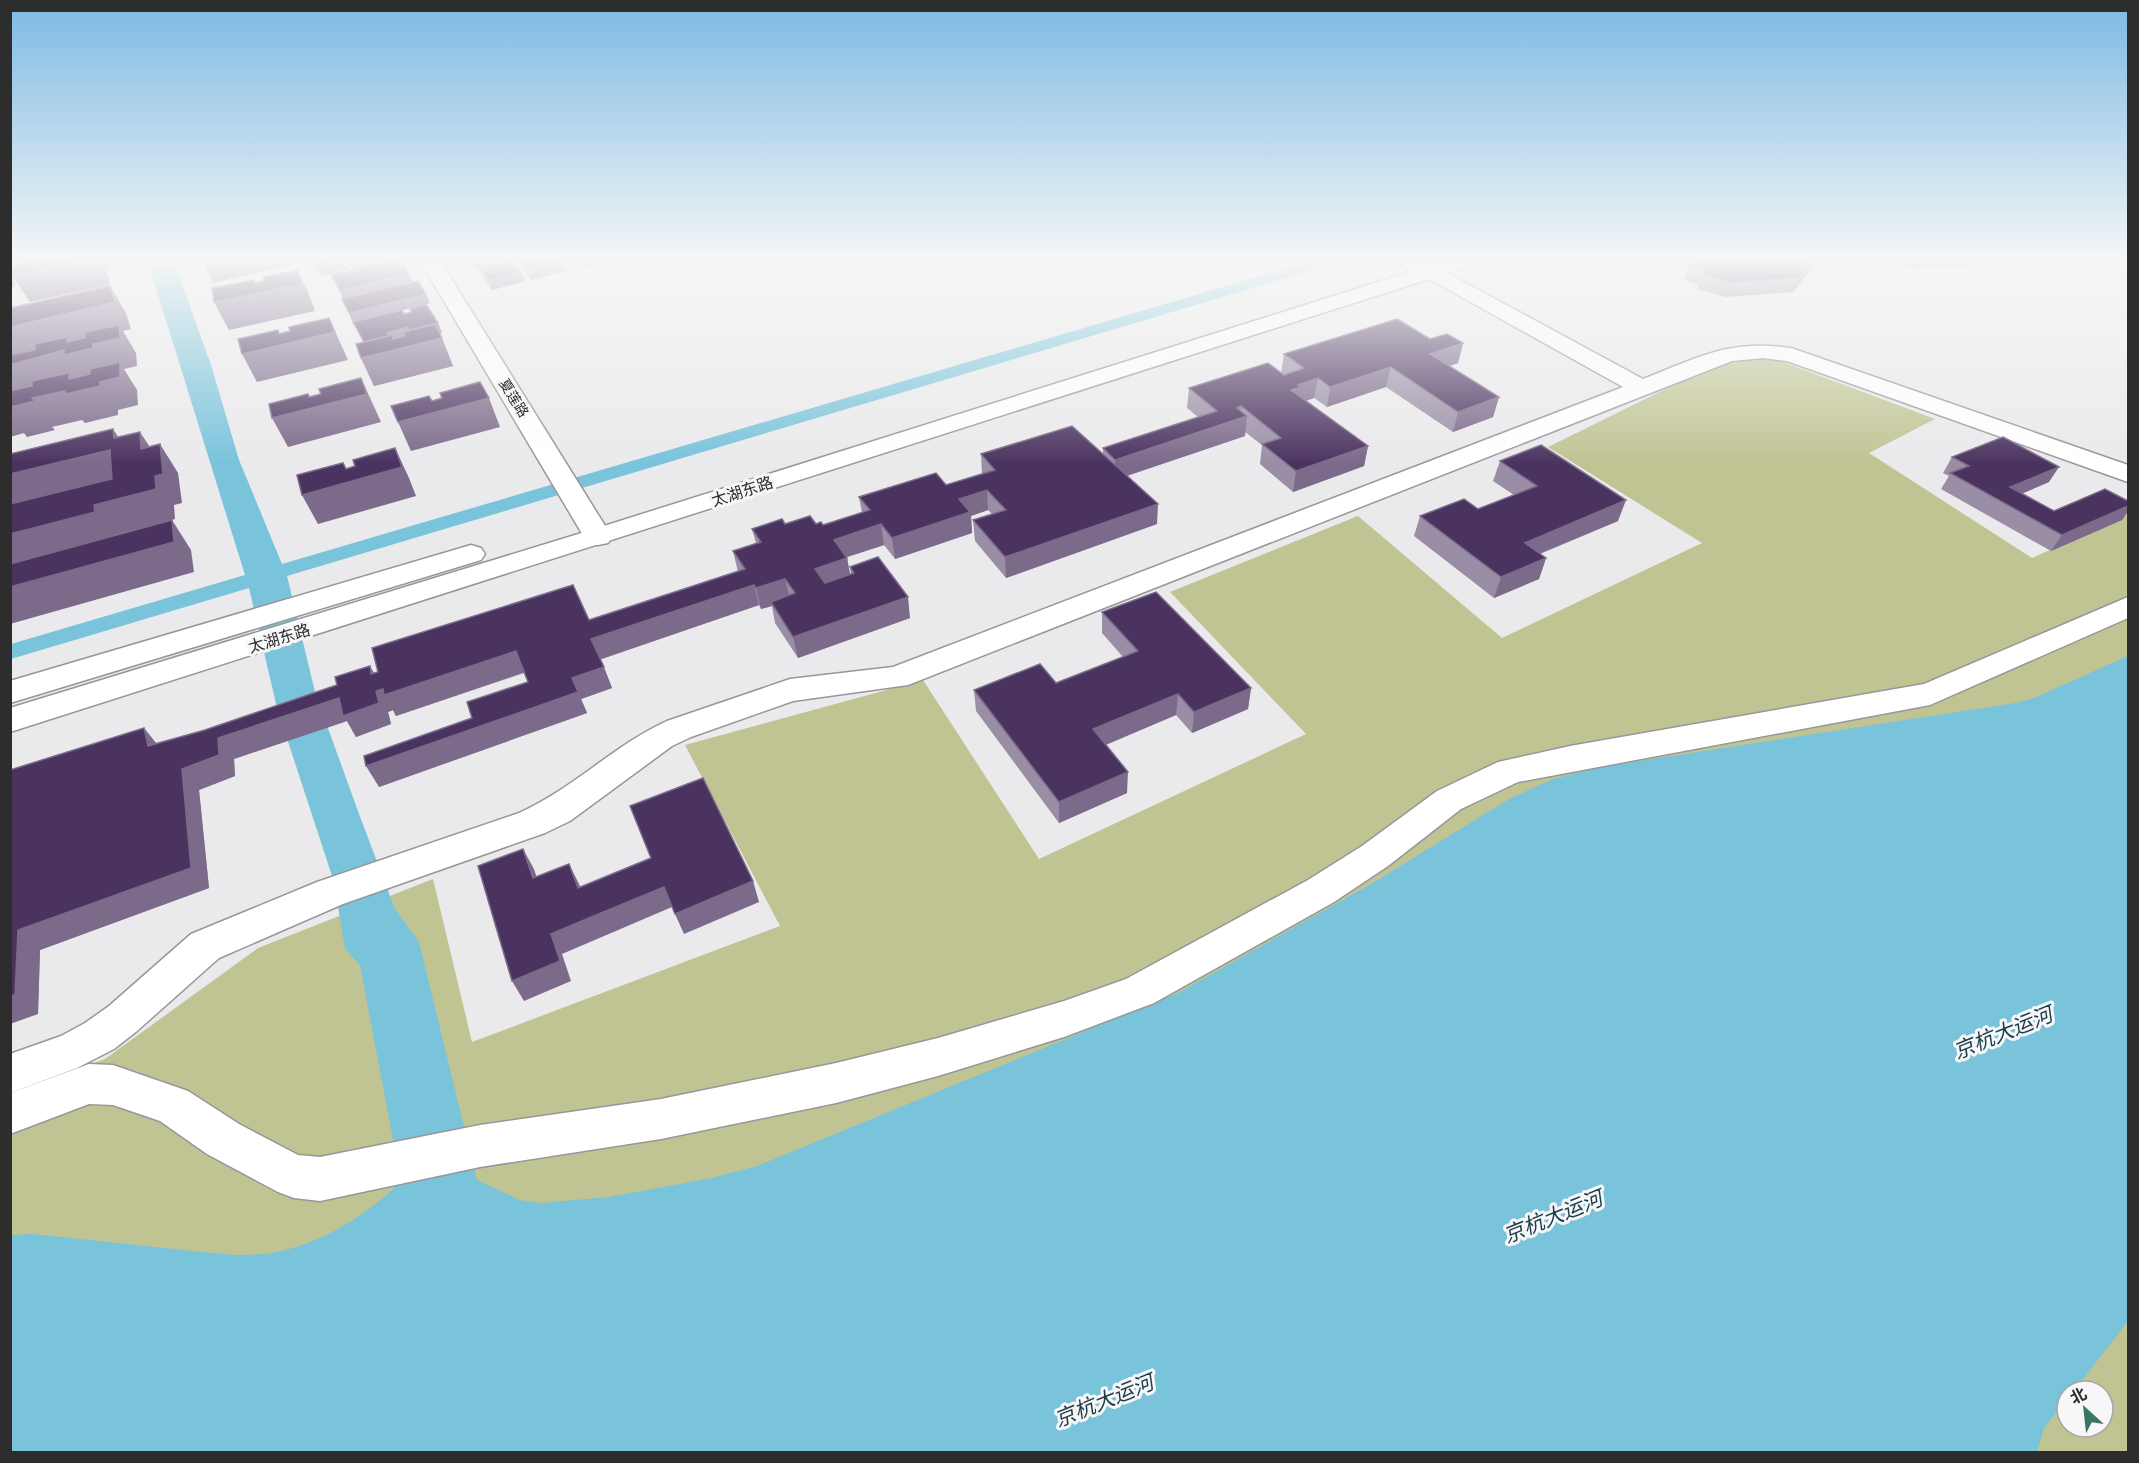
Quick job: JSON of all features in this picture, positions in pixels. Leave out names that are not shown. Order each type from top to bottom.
[{"type":"street","name":"夏莲路","points":[[471,327],[593,529]]},
{"type":"street","name":"太湖东路","points":[[10,692],[255,631],[593,529],[1224,327]]},
{"type":"street","points":[[1535,327],[1641,387]]},
{"type":"street","points":[[10,1074],[94,1040],[112,1028],[188,958],[205,946],[330,893],[467,848],[558,811],[660,738],[679,729],[790,690],[897,678],[1728,354],[1763,351],[1791,355],[2128,474]]},
{"type":"street","points":[[10,1114],[89,1084],[113,1085],[172,1106],[223,1139],[294,1176],[320,1179],[480,1146],[661,1119],[836,1083],[938,1057],[1064,1018],[1140,991],[1321,891],[1375,856],[1449,800],[1510,771],[1570,758],[1929,694],[2128,607]]},
{"type":"street","name":"太湖东路","points":[[10,720],[255,631]]},
{"type":"green space","points":[[1740,352],[1770,357],[1935,419],[1869,453],[2032,558],[2128,515],[2128,1452],[11,1452],[11,1094],[105,1059],[258,948],[433,879],[472,1042],[780,926],[685,745],[923,680],[1039,859],[1306,734],[1170,592],[1358,516],[1502,638],[1702,543],[1548,447]]},
{"type":"water","name":"京杭大运河","points":[[168,327],[197,327],[239,460],[282,564],[1086,327],[1121,327],[287,576],[315,692],[359,814],[395,909],[419,942],[477,1180],[520,1200],[541,1203],[609,1197],[712,1178],[757,1166],[1178,993],[1371,884],[1509,799],[1553,779],[1606,766],[2016,703],[2034,698],[2128,656],[2128,1321],[2083,1379],[2055,1379],[2055,1414],[2044,1428],[2037,1452],[11,1452],[10,1235],[33,1234],[222,1254],[270,1253],[304,1244],[337,1230],[394,1188],[394,1145],[360,965],[345,949],[334,882],[277,708],[249,588],[11,659],[11,644],[245,575]]},
{"type":"building","points":[[119,327],[120,338],[93,344],[93,348],[64,355],[64,350],[10,365],[10,355],[35,350],[35,344],[67,337],[67,342],[85,338],[85,332]]},
{"type":"building","points":[[289,327],[333,327],[335,332],[242,354],[238,339],[278,330],[279,334],[290,331]]},
{"type":"building","points":[[356,327],[407,327],[387,333],[389,336],[364,342]]},
{"type":"building","points":[[422,327],[437,327],[442,338],[361,358],[356,344],[392,335],[393,339],[405,336],[403,332]]},
{"type":"building","points":[[1370,327],[1411,327],[1430,339],[1447,334],[1463,343],[1430,354],[1499,397],[1458,412],[1391,367],[1330,387],[1318,378],[1298,385],[1301,387],[1291,390],[1368,446],[1296,471],[1262,444],[1281,438],[1241,406],[1237,408],[1247,416],[1115,460],[1103,448],[1217,411],[1189,388],[1268,363],[1284,375],[1304,368],[1284,354]]},
{"type":"building","points":[[120,362],[120,377],[100,382],[100,386],[32,398],[35,401],[10,407],[10,391],[32,386],[32,381],[69,373],[69,379],[90,374],[90,369]]},
{"type":"building","points":[[361,378],[367,394],[272,418],[269,404],[308,394],[309,397],[321,394],[319,389]]},
{"type":"building","points":[[480,382],[489,398],[398,422],[391,406],[429,396],[432,401],[442,398],[440,393]]},
{"type":"building","points":[[1072,426],[1158,504],[1005,557],[973,520],[1006,510],[987,490],[959,499],[970,512],[892,538],[881,524],[834,540],[847,558],[815,569],[825,583],[854,573],[850,567],[878,557],[908,597],[793,637],[771,602],[795,593],[785,579],[756,588],[754,585],[591,639],[604,667],[572,678],[578,692],[366,766],[364,756],[472,718],[467,702],[528,682],[516,651],[384,695],[383,689],[376,691],[379,703],[343,716],[339,698],[218,738],[219,755],[182,769],[191,868],[18,930],[15,995],[10,996],[10,770],[144,728],[148,746],[205,730],[337,685],[335,677],[370,666],[371,674],[378,672],[372,648],[573,585],[589,620],[745,569],[733,551],[761,542],[752,529],[782,519],[785,524],[810,516],[816,524],[821,522],[823,525],[870,510],[859,497],[936,473],[946,485],[995,470],[981,454]]},
{"type":"building","points":[[113,429],[114,438],[140,432],[141,449],[160,444],[163,474],[155,476],[156,489],[94,505],[95,512],[10,534],[10,504],[112,479],[110,450],[10,474],[10,454]]},
{"type":"building","points":[[2003,437],[2059,467],[2010,487],[2054,511],[2105,489],[2128,501],[2128,506],[2062,535],[1950,473],[1969,466],[1952,457]]},
{"type":"building","points":[[1541,445],[1626,500],[1525,543],[1546,558],[1501,577],[1420,516],[1464,499],[1478,509],[1537,486],[1500,461]]},
{"type":"building","points":[[395,448],[402,467],[302,495],[297,475],[343,463],[346,469],[355,466],[353,460]]},
{"type":"building","points":[[172,520],[174,542],[10,587],[10,564]]},
{"type":"building","points":[[1156,592],[1251,688],[1194,712],[1178,694],[1093,729],[1128,772],[1059,802],[974,690],[1040,664],[1056,683],[1138,651],[1102,612]]},
{"type":"building","points":[[703,778],[753,881],[675,914],[664,887],[589,918],[551,934],[560,961],[512,981],[478,866],[523,849],[533,878],[569,864],[578,888],[651,858],[630,806]]}]
